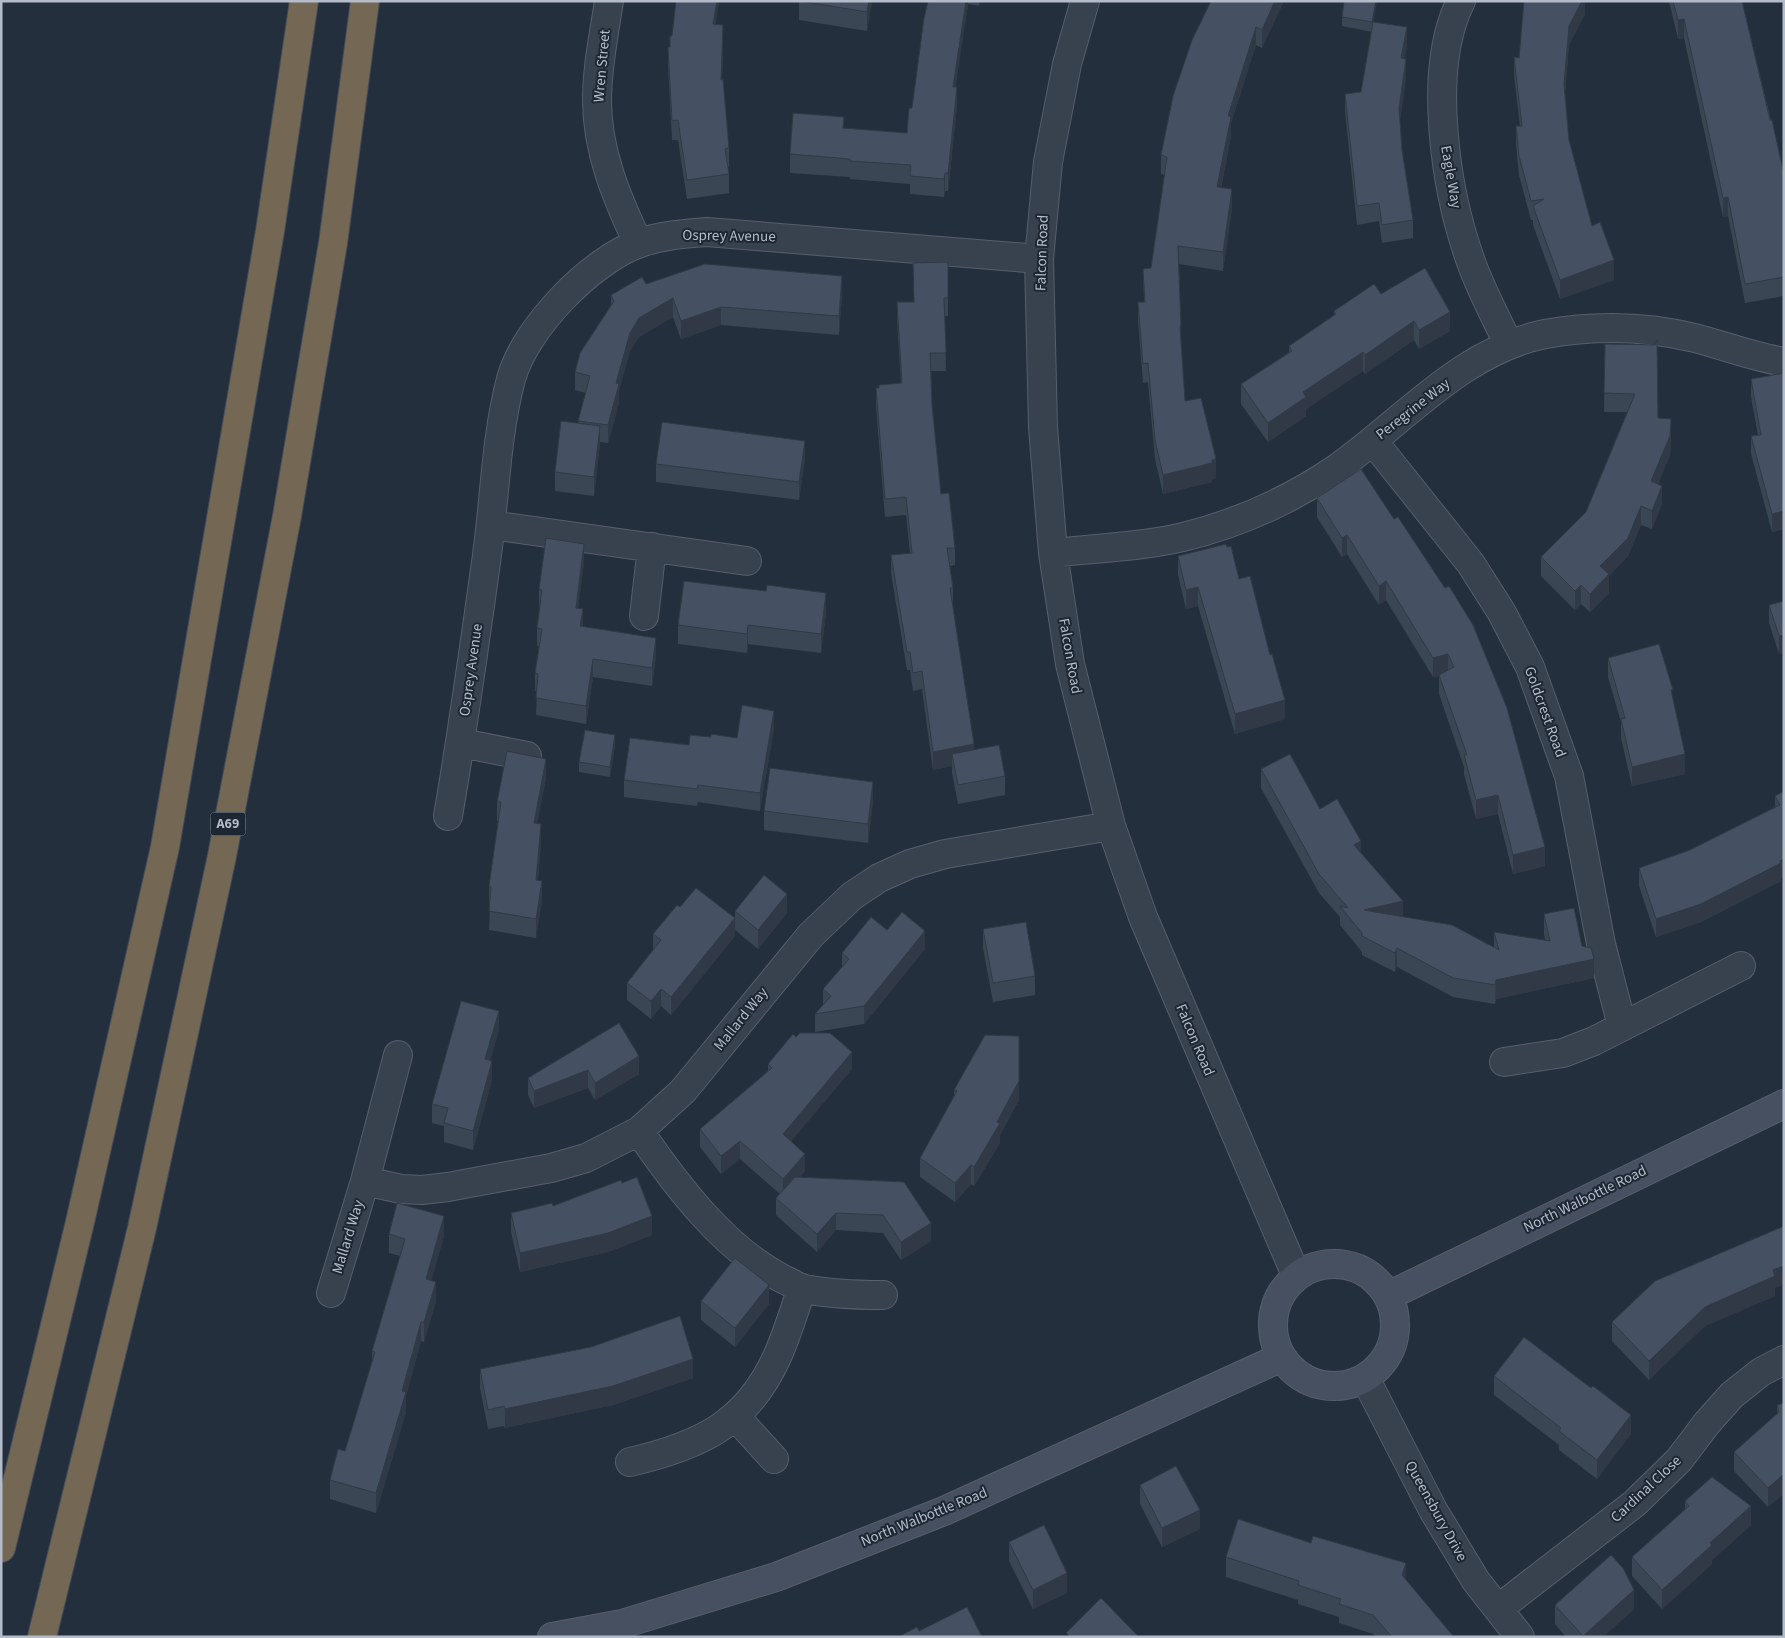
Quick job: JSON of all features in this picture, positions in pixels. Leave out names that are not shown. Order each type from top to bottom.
[{"type":"highway","points":[[1,1548],[82,1213],[165,847],[270,231],[304,1]]},
{"type":"highway","name":"A69","points":[[42,1637],[142,1228],[222,856],[298,448],[333,243],[364,1]]},
{"type":"street","name":"Wren Street","points":[[609,1],[600,59],[597,101],[604,155],[615,193],[638,243]]},
{"type":"street","name":"Falcon Road","points":[[1084,1],[1067,64],[1048,162],[1039,260],[1043,427],[1053,553],[1070,664],[1111,826],[1143,917],[1296,1275]]},
{"type":"street","name":"Eagle Way","points":[[1461,1],[1448,38],[1443,77],[1442,115],[1446,154],[1457,212],[1471,262],[1509,345]]},
{"type":"street","name":"Osprey Avenue","points":[[448,816],[461,743],[491,525],[504,412],[512,377],[526,346],[546,317],[570,290],[601,265],[638,243],[667,235],[707,232],[740,233],[1039,260]]},
{"type":"street","name":"Peregrine Way","points":[[1053,553],[1182,537],[1220,526],[1261,510],[1301,490],[1335,469],[1373,441],[1441,385],[1477,361],[1509,345],[1544,334],[1619,327],[1676,334],[1784,362]]},
{"type":"street","name":"Goldcrest Road","points":[[1373,441],[1471,564],[1502,613],[1530,667],[1568,776],[1601,944],[1622,1026]]},
{"type":"street","points":[[491,525],[747,561]]},
{"type":"street","points":[[644,616],[652,547]]},
{"type":"street","points":[[461,743],[527,756]]},
{"type":"street","name":"Mallard Way","points":[[365,1181],[401,1189],[448,1187],[551,1168],[586,1158],[639,1131],[683,1091],[811,935],[852,896],[879,878],[910,864],[946,854],[1111,826]]},
{"type":"street","points":[[1504,1062],[1564,1053],[1594,1041],[1741,966]]},
{"type":"street","name":"Mallard Way","points":[[331,1293],[365,1181],[398,1055]]},
{"type":"street","name":"North Walbottle Road","points":[[1388,1296],[1784,1104]]},
{"type":"street","points":[[639,1131],[666,1171],[700,1211],[768,1272],[802,1288],[853,1295],[883,1294]]},
{"type":"street","points":[[1334,1264],[1355,1268],[1374,1279],[1388,1296],[1395,1318],[1393,1342],[1382,1363],[1365,1378],[1342,1386],[1318,1385],[1297,1374],[1282,1357],[1273,1337],[1273,1315],[1281,1295],[1296,1275],[1312,1268],[1334,1264]]},
{"type":"street","points":[[630,1462],[670,1452],[696,1442],[718,1430],[735,1416],[763,1384],[778,1356],[802,1288]]},
{"type":"street","name":"North Walbottle Road","points":[[552,1637],[622,1624],[776,1576],[944,1512],[1282,1357]]},
{"type":"street","name":"Cardinal Close","points":[[1498,1609],[1635,1503],[1679,1460],[1706,1423],[1732,1395],[1761,1372],[1784,1360]]},
{"type":"street","name":"Queensbury Drive","points":[[1365,1378],[1433,1510],[1476,1581],[1520,1637]]},
{"type":"street","points":[[735,1416],[774,1459]]},
{"type":"building","points":[[676,1],[717,1],[713,24],[723,25],[721,80],[723,79],[729,148],[725,149],[729,174],[687,180],[678,120],[672,121],[668,47],[670,47],[670,36],[672,36]]},
{"type":"building","points":[[800,1],[869,1],[867,12]]},
{"type":"building","points":[[928,1],[966,1],[953,87],[957,87],[948,173],[945,173],[944,179],[910,176],[911,165],[850,161],[850,159],[790,154],[793,113],[844,117],[843,128],[907,133],[909,108],[912,108]]},
{"type":"building","points":[[1211,1],[1275,1],[1262,30],[1256,27],[1228,116],[1231,117],[1217,187],[1232,189],[1223,252],[1178,246],[1180,326],[1185,401],[1201,398],[1216,459],[1212,460],[1212,463],[1163,475],[1155,440],[1148,363],[1143,364],[1138,302],[1145,302],[1143,269],[1151,268],[1167,157],[1161,155],[1173,96],[1192,40]]},
{"type":"building","points":[[1344,1],[1376,1],[1372,22],[1342,17]]},
{"type":"building","points":[[1524,1],[1582,1],[1569,26],[1564,84],[1569,140],[1592,226],[1600,222],[1614,260],[1560,280],[1533,206],[1544,199],[1531,201],[1519,156],[1516,126],[1522,126],[1514,57],[1519,58]]},
{"type":"building","points":[[1673,1],[1742,1],[1784,174],[1784,277],[1745,284],[1728,197],[1723,198],[1684,19],[1678,20]]},
{"type":"building","points":[[1373,22],[1407,27],[1401,58],[1406,59],[1399,108],[1402,150],[1413,220],[1382,225],[1379,203],[1357,206],[1345,94],[1361,92]]},
{"type":"building","points":[[948,262],[948,298],[944,298],[946,353],[930,353],[932,405],[941,494],[949,493],[955,548],[947,548],[953,588],[950,588],[974,744],[933,752],[922,671],[913,673],[910,652],[907,652],[891,555],[912,553],[906,497],[885,499],[876,388],[879,388],[879,385],[902,383],[897,302],[914,302],[913,263]]},
{"type":"building","points":[[705,264],[842,276],[839,316],[721,307],[681,321],[673,298],[639,318],[630,333],[616,383],[619,384],[608,425],[578,421],[590,376],[575,372],[580,353],[614,301],[611,295],[642,277],[646,284]]},
{"type":"building","points":[[1425,268],[1450,312],[1419,330],[1414,321],[1365,355],[1363,352],[1303,392],[1306,397],[1268,423],[1241,384],[1292,351],[1289,346],[1336,314],[1334,311],[1374,284],[1381,294]]},
{"type":"building","points":[[1657,340],[1658,418],[1671,419],[1670,436],[1651,481],[1662,486],[1652,511],[1641,506],[1628,538],[1600,566],[1609,574],[1590,594],[1581,585],[1575,591],[1541,557],[1586,512],[1635,394],[1604,393],[1605,344],[1655,345]]},
{"type":"building","points":[[1784,373],[1784,511],[1772,514],[1751,436],[1761,435],[1751,379]]},
{"type":"building","points":[[561,421],[600,426],[594,477],[555,472]]},
{"type":"building","points":[[662,422],[805,441],[799,482],[656,464]]},
{"type":"building","points":[[1361,469],[1394,519],[1398,517],[1445,588],[1449,586],[1473,625],[1507,708],[1545,847],[1513,855],[1498,795],[1476,800],[1464,755],[1467,755],[1439,675],[1454,667],[1448,654],[1433,658],[1386,581],[1379,586],[1347,535],[1342,538],[1317,498]]},
{"type":"building","points":[[546,538],[584,544],[576,608],[583,609],[580,626],[656,638],[652,668],[593,659],[586,706],[536,698],[538,674],[535,673],[542,629],[537,628],[542,590],[539,589]]},
{"type":"building","points":[[1226,544],[1227,547],[1231,546],[1239,579],[1250,576],[1270,655],[1272,654],[1285,700],[1235,714],[1198,587],[1186,590],[1178,556]]},
{"type":"building","points":[[684,581],[766,591],[767,585],[826,593],[821,634],[748,625],[747,634],[678,625]]},
{"type":"building","points":[[1784,601],[1784,635],[1779,636],[1769,605]]},
{"type":"building","points":[[1659,644],[1673,690],[1671,690],[1685,754],[1632,767],[1621,719],[1625,718],[1608,658]]},
{"type":"building","points":[[742,705],[774,711],[760,793],[698,785],[697,789],[624,780],[630,738],[689,745],[690,735],[711,737],[711,734],[737,738]]},
{"type":"building","points":[[585,730],[615,735],[610,767],[579,762]]},
{"type":"building","points":[[999,745],[1005,776],[958,785],[952,754]]},
{"type":"building","points":[[507,751],[546,759],[534,823],[541,824],[536,880],[542,881],[536,919],[489,911],[491,887],[489,886],[501,802],[497,802]]},
{"type":"building","points":[[1290,754],[1320,809],[1337,799],[1361,841],[1354,845],[1403,901],[1364,910],[1452,925],[1499,950],[1494,932],[1550,941],[1544,914],[1574,908],[1582,946],[1591,948],[1594,959],[1496,980],[1495,985],[1453,978],[1397,948],[1395,953],[1362,936],[1362,933],[1340,906],[1348,908],[1319,874],[1261,769]]},
{"type":"building","points":[[770,768],[873,782],[868,824],[764,811]]},
{"type":"building","points":[[1784,791],[1784,859],[1780,861],[1781,863],[1701,904],[1656,919],[1639,868],[1690,850],[1780,805],[1775,796]]},
{"type":"building","points":[[764,875],[787,894],[758,930],[735,911]]},
{"type":"building","points":[[696,888],[735,918],[671,997],[661,989],[651,1001],[627,983],[661,940],[653,934],[677,905],[680,907]]},
{"type":"building","points":[[902,912],[925,931],[864,1006],[815,1014],[831,996],[823,989],[849,959],[842,953],[871,917],[887,930]]},
{"type":"building","points":[[1026,922],[1035,976],[993,983],[983,929]]},
{"type":"building","points":[[461,1001],[499,1011],[485,1059],[492,1061],[473,1131],[444,1123],[448,1108],[432,1104]]},
{"type":"building","points":[[619,1023],[639,1056],[595,1083],[588,1070],[534,1091],[528,1078]]},
{"type":"building","points":[[800,1033],[830,1033],[852,1052],[783,1134],[805,1154],[783,1179],[740,1141],[721,1156],[700,1129],[772,1068],[768,1064],[793,1034],[796,1037]]},
{"type":"building","points":[[985,1035],[1019,1036],[1019,1081],[997,1122],[1000,1123],[974,1167],[971,1165],[955,1183],[920,1158],[957,1091],[954,1090]]},
{"type":"building","points":[[637,1177],[652,1216],[608,1233],[520,1253],[511,1213],[552,1203],[553,1206],[621,1180],[622,1183]]},
{"type":"building","points":[[795,1177],[904,1182],[931,1223],[901,1242],[883,1215],[836,1213],[817,1234],[776,1198]]},
{"type":"building","points":[[397,1203],[444,1216],[426,1279],[436,1282],[424,1322],[421,1322],[402,1391],[406,1392],[376,1493],[330,1480],[338,1449],[345,1451],[375,1352],[372,1351],[405,1239],[389,1234]]},
{"type":"building","points":[[1784,1226],[1784,1266],[1773,1270],[1775,1276],[1705,1307],[1649,1361],[1612,1322],[1655,1281]]},
{"type":"building","points":[[735,1258],[769,1285],[735,1328],[701,1301]]},
{"type":"building","points":[[680,1316],[693,1359],[613,1386],[505,1409],[504,1406],[488,1410],[480,1369],[591,1347]]},
{"type":"building","points":[[1524,1337],[1591,1388],[1593,1386],[1631,1415],[1597,1460],[1559,1431],[1561,1428],[1494,1376]]},
{"type":"building","points":[[1784,1403],[1784,1474],[1768,1488],[1734,1452],[1779,1412],[1777,1405]]},
{"type":"building","points":[[1176,1466],[1200,1510],[1162,1528],[1140,1485]]},
{"type":"building","points":[[1712,1477],[1751,1506],[1710,1543],[1712,1545],[1662,1590],[1632,1557],[1689,1506],[1685,1501]]},
{"type":"building","points":[[1238,1519],[1311,1543],[1313,1536],[1406,1563],[1402,1575],[1454,1637],[1392,1637],[1373,1615],[1339,1604],[1341,1599],[1298,1585],[1299,1581],[1226,1557]]},
{"type":"building","points":[[1044,1525],[1067,1573],[1033,1590],[1009,1542]]},
{"type":"building","points":[[1611,1555],[1623,1568],[1634,1590],[1583,1636],[1555,1605]]},
{"type":"building","points":[[1101,1598],[1139,1637],[1070,1637],[1066,1633]]},
{"type":"building","points":[[967,1607],[982,1637],[898,1637],[917,1627],[919,1631]]}]
